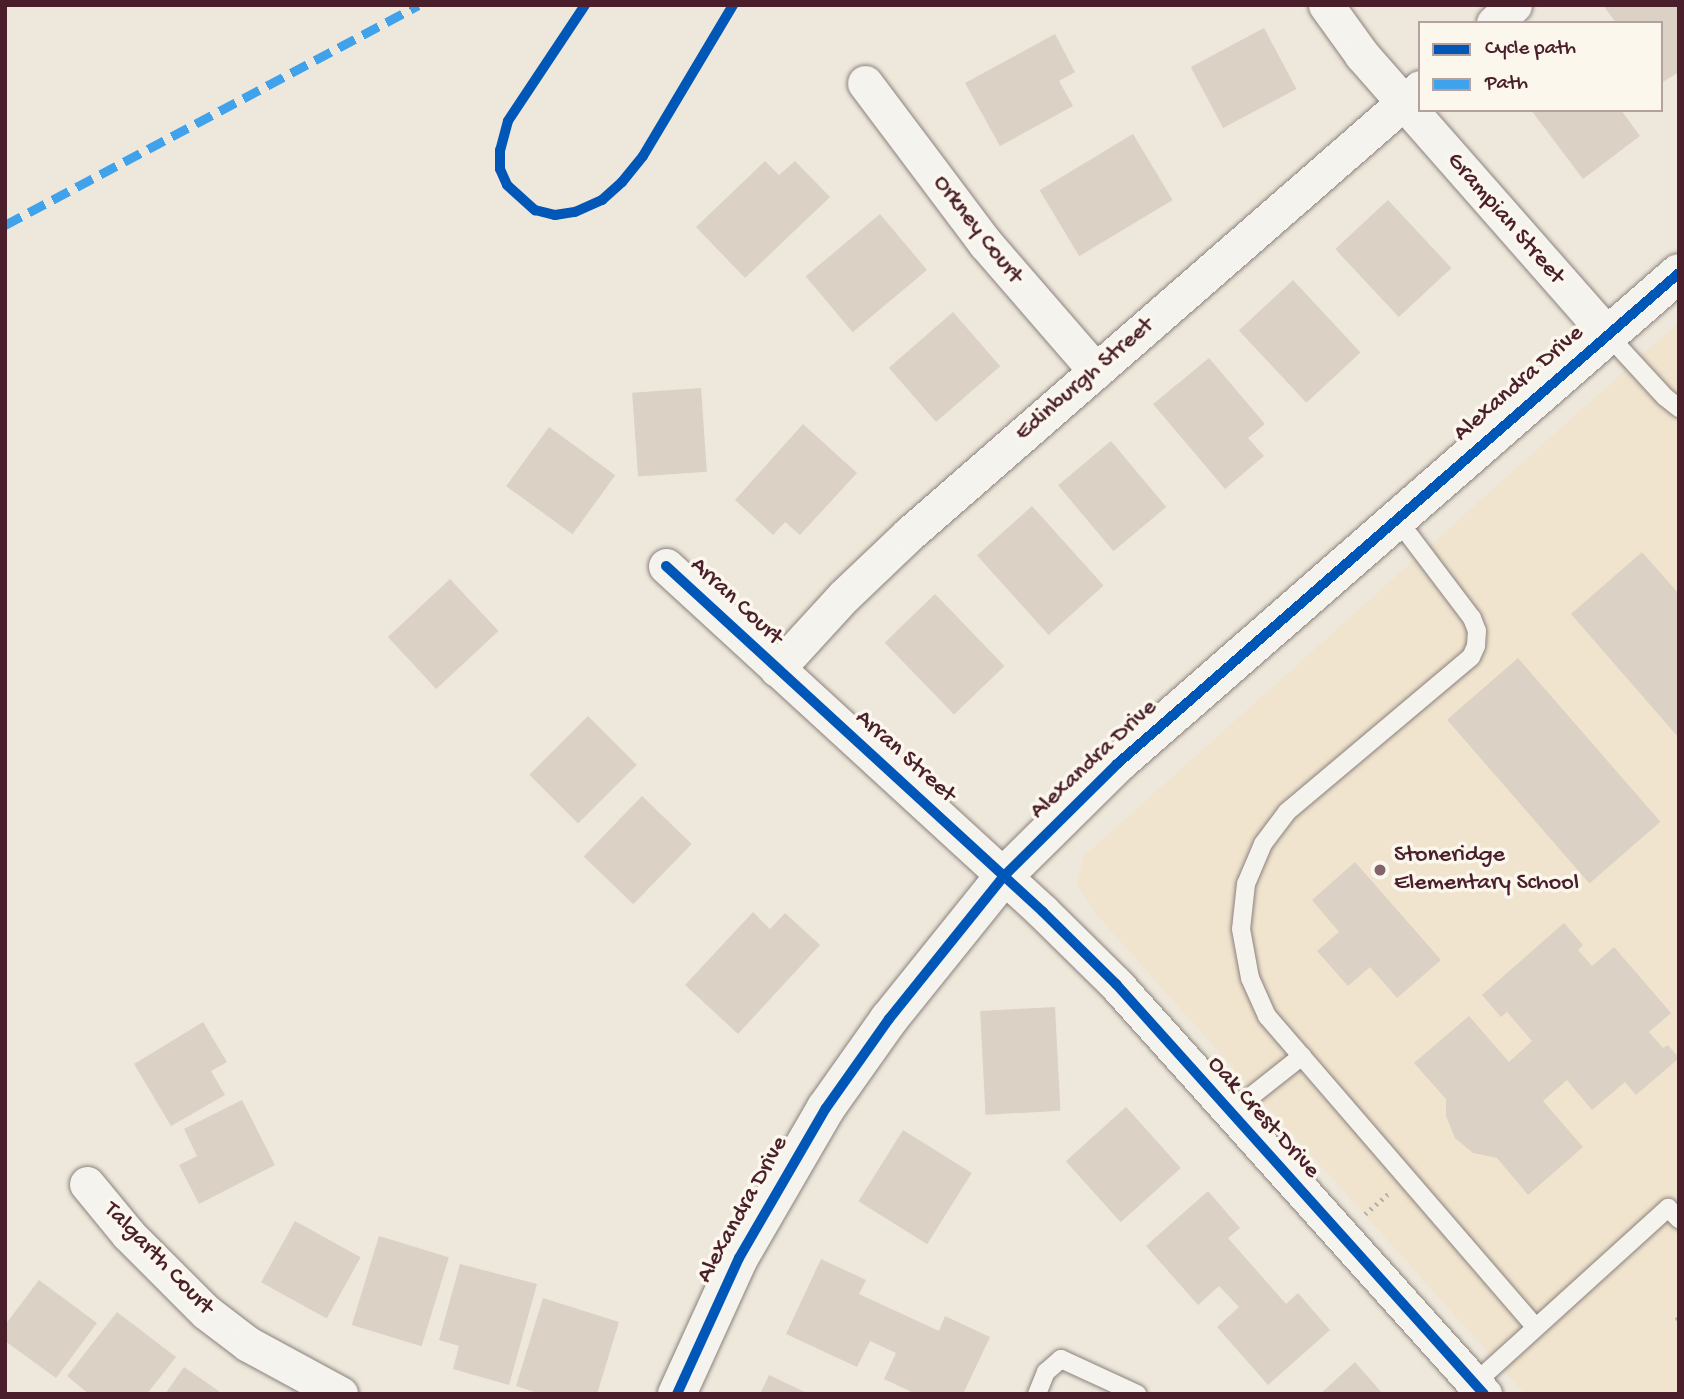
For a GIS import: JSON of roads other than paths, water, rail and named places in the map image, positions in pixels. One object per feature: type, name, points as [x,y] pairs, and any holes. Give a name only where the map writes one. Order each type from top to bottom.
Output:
[{"type":"street","name":"Grampian Street","points":[[1326,5],[1411,95]]},
{"type":"street","points":[[1496,21],[1514,5]]},
{"type":"street","name":"Orkney Court","points":[[864,83],[986,244],[1096,371]]},
{"type":"street","name":"Edinburgh Street","points":[[777,669],[875,565],[1411,95]]},
{"type":"street","name":"Grampian Street","points":[[1425,112],[1608,335]]},
{"type":"street","name":"Alexandra Drive","points":[[677,1394],[739,1258],[825,1108],[889,1019],[1004,876],[1117,764],[1679,273]]},
{"type":"street","name":"Arran Court","points":[[666,566],[777,669]]},
{"type":"street","name":"Arran Street","points":[[777,669],[1004,876]]},
{"type":"street","name":"Oak Crest Drive","points":[[1004,876],[1116,984],[1480,1388]]},
{"type":"street","name":"Talgarth Court","points":[[88,1184],[128,1234],[206,1312],[248,1344],[320,1386],[340,1394]]},
{"type":"lane","points":[[1608,335],[1679,408]]},
{"type":"lane","points":[[1397,519],[1472,618],[1477,631],[1476,646],[1471,657],[1287,812],[1263,844],[1246,884],[1241,929],[1250,978],[1268,1016],[1535,1326]]},
{"type":"lane","points":[[1230,1113],[1302,1056]]},
{"type":"lane","points":[[1480,1388],[1535,1326],[1668,1208],[1679,1219]]},
{"type":"lane","points":[[1037,1394],[1046,1372],[1061,1359],[1137,1394]]},
{"type":"place","name":"Stoneridge Elementary School","points":[[1380,870]]}]
